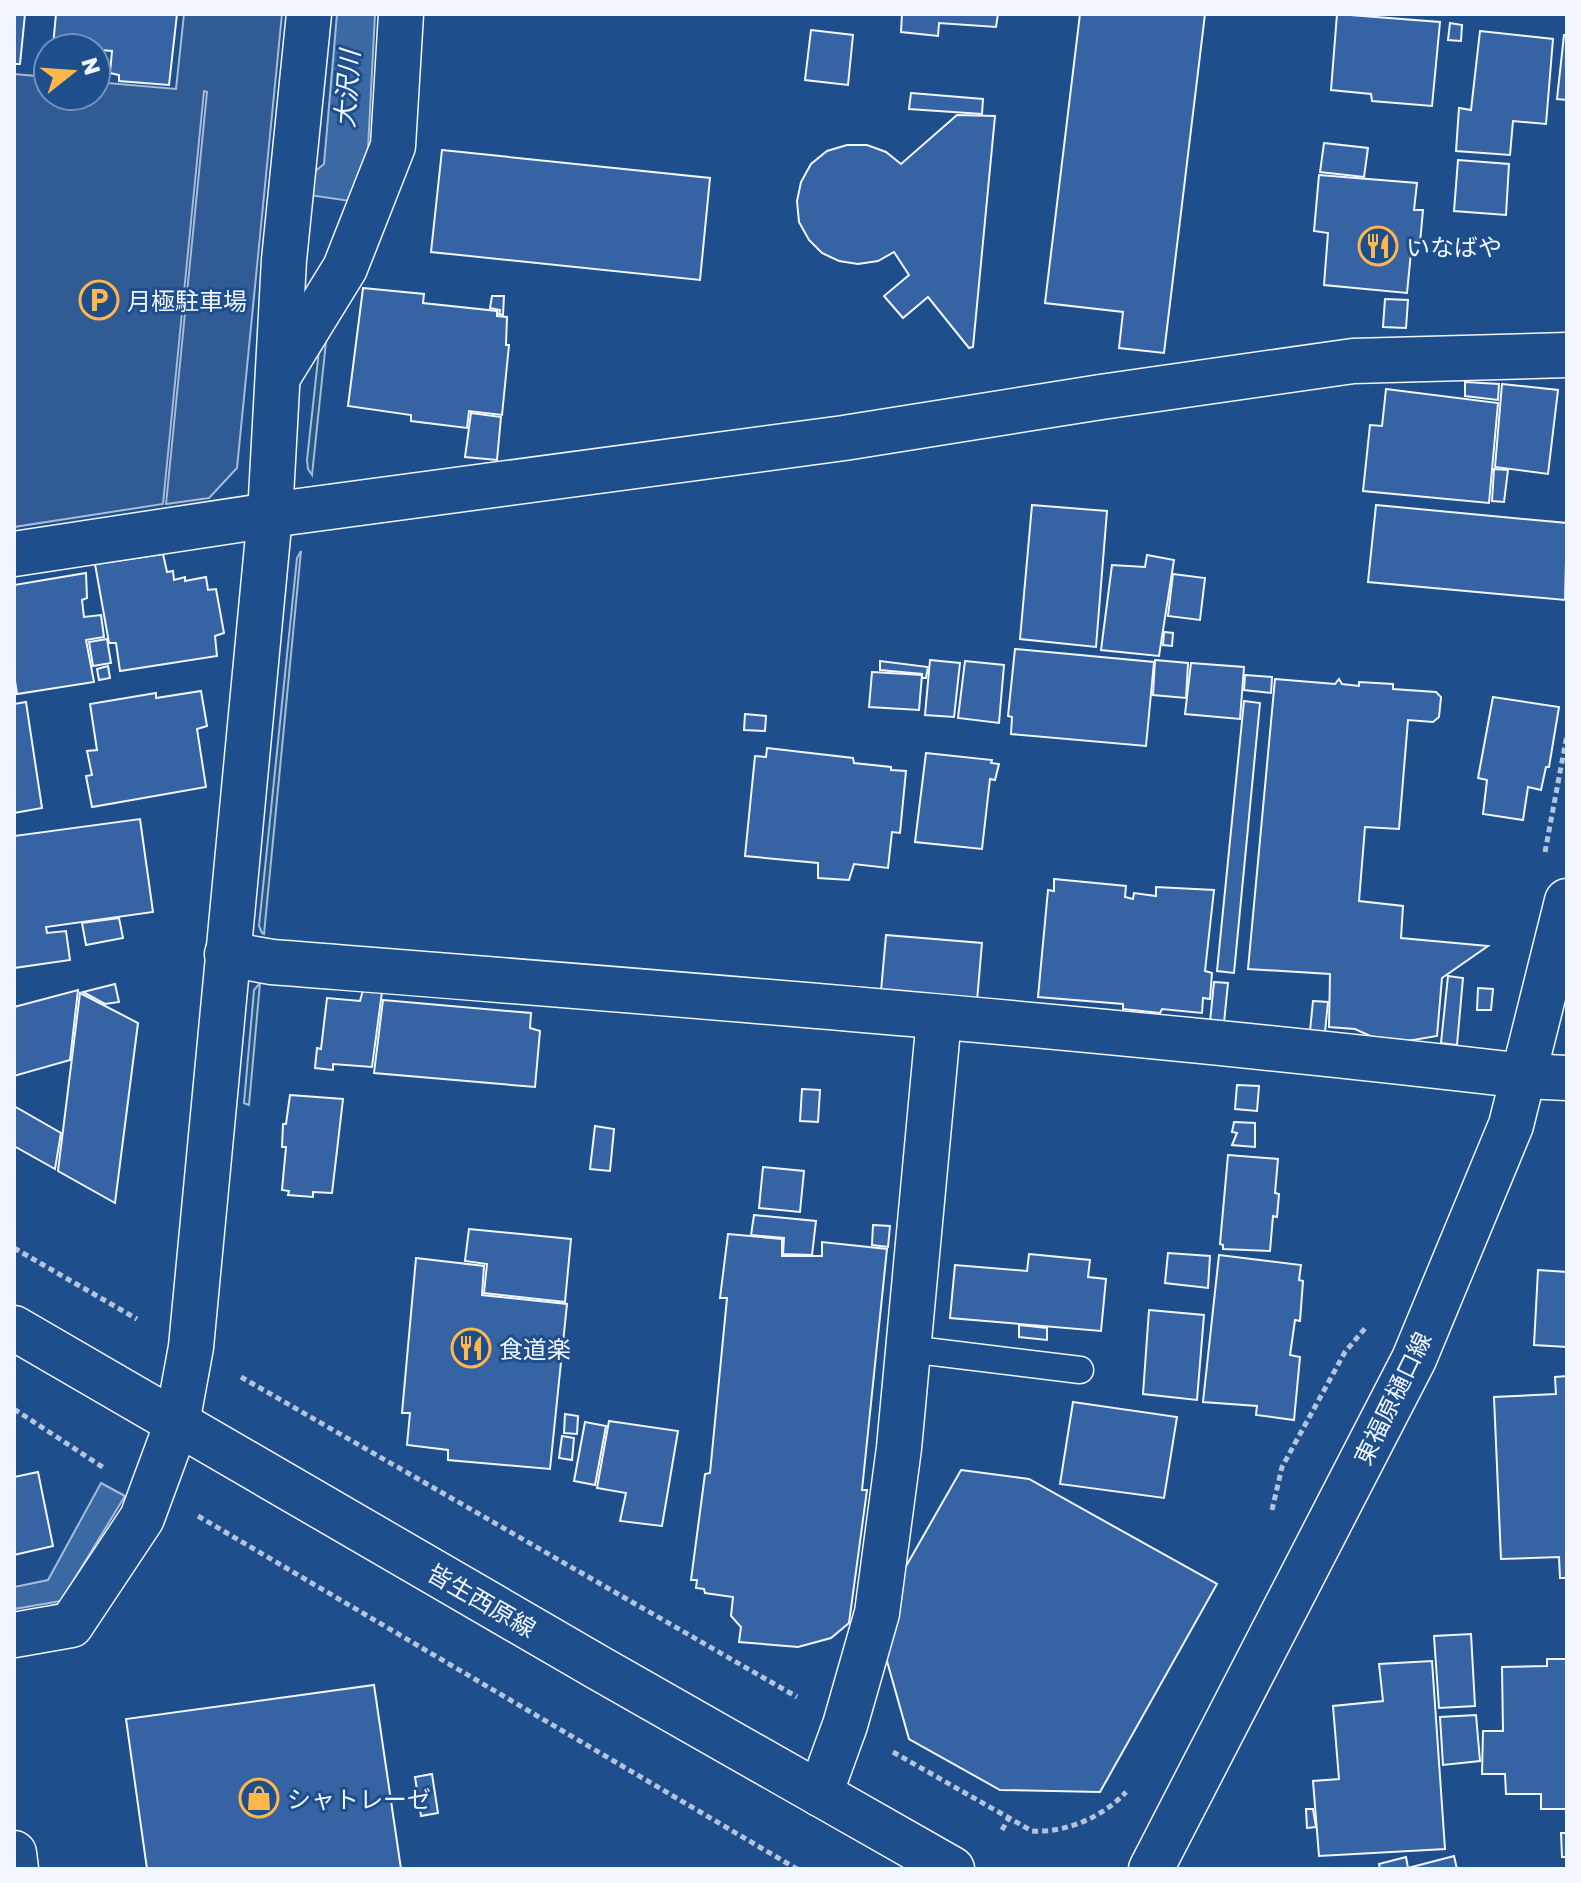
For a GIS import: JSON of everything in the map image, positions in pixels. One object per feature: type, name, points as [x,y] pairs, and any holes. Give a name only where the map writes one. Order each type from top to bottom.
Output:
[{"type":"street","points":[[14,1635],[71,1625],[142,1518],[177,1423],[191,1347],[270,515],[284,260],[309,14]]},
{"type":"street","points":[[279,375],[345,268],[393,146],[401,14]]},
{"type":"street","points":[[14,554],[270,515],[844,438],[1353,361],[1567,355]]},
{"type":"street","name":"東福原樋口線","points":[[1151,1869],[1414,1359],[1511,1125],[1567,901]]},
{"type":"street","points":[[227,954],[272,962],[939,1018],[1567,1078]]},
{"type":"street","points":[[820,1794],[845,1725],[877,1613],[899,1448],[939,1018]]},
{"type":"street","name":"皆生西原線","points":[[14,1328],[952,1869]]},
{"type":"street","points":[[14,1853],[16,1869]]},
{"type":"lane","points":[[909,1349],[1080,1370]]},
{"type":"path","points":[[14,1248],[137,1319]]},
{"type":"path","points":[[103,1311],[108,1302]]},
{"type":"path","points":[[1272,1512],[1282,1467],[1314,1405],[1345,1352],[1376,1315]]},
{"type":"path","points":[[239,1376],[1032,1831],[1048,1832],[1088,1820],[1124,1795],[1131,1786]]},
{"type":"path","points":[[14,1409],[116,1475]]},
{"type":"path","points":[[39,1423],[44,1413]]},
{"type":"path","points":[[185,1508],[797,1869]]},
{"type":"path","points":[[1105,1809],[1114,1816]]},
{"type":"path","points":[[1002,1830],[1009,1818]]},
{"type":"shaded area","name":"月極駐車場","points":[[184,14],[282,14],[237,468],[209,498],[166,504],[207,92],[204,91],[163,504],[14,527],[14,74],[32,76],[32,112],[112,112],[112,83],[176,89]]},
{"type":"shaded area","points":[[327,332],[312,475],[307,460],[320,341]]},
{"type":"shaded area","points":[[301,551],[264,934],[259,926],[297,558]]},
{"type":"shaded area","points":[[260,983],[249,1105],[244,1103],[254,990]]},
{"type":"water","name":"大沢川","points":[[337,14],[375,14],[368,149],[350,201],[309,195],[313,173],[324,164]]},
{"type":"water","points":[[101,1483],[125,1496],[61,1601],[14,1609],[14,1587],[48,1580]]},
{"type":"building","points":[[14,14],[25,14],[20,64],[14,64]]},
{"type":"building","points":[[56,14],[177,14],[169,85],[119,81],[119,75],[112,73],[112,32],[54,32]]},
{"type":"building","points":[[902,14],[998,14],[996,27],[939,23],[938,36],[901,32]]},
{"type":"building","points":[[1080,14],[1205,14],[1164,353],[1119,348],[1123,312],[1045,303]]},
{"type":"building","points":[[1337,14],[1440,22],[1432,106],[1372,101],[1371,94],[1331,90]]},
{"type":"building","points":[[1450,23],[1462,25],[1461,41],[1448,40]]},
{"type":"building","points":[[811,30],[853,35],[848,85],[805,80]]},
{"type":"building","points":[[1480,31],[1553,39],[1546,124],[1513,121],[1510,155],[1456,151],[1459,108],[1471,110]]},
{"type":"building","points":[[1564,35],[1567,35],[1567,100],[1557,99]]},
{"type":"building","points":[[911,93],[983,99],[982,114],[909,109]]},
{"type":"building","points":[[957,115],[995,116],[973,347],[969,348],[928,297],[903,318],[884,296],[909,275],[894,252],[878,261],[858,264],[839,261],[822,253],[809,240],[799,222],[797,201],[801,182],[811,164],[827,151],[847,145],[867,145],[886,152],[901,164]]},
{"type":"building","points":[[1324,143],[1368,148],[1364,177],[1320,172]]},
{"type":"building","points":[[442,150],[710,178],[700,280],[431,252]]},
{"type":"building","points":[[1458,160],[1509,164],[1506,215],[1454,211]]},
{"type":"building","points":[[1319,175],[1417,183],[1414,210],[1423,210],[1420,243],[1412,242],[1407,293],[1324,285],[1328,233],[1314,231]]},
{"type":"building","points":[[363,288],[424,294],[423,303],[497,311],[497,316],[507,317],[506,345],[509,345],[502,415],[469,411],[467,428],[411,421],[411,415],[348,406]]},
{"type":"building","points":[[492,296],[504,296],[503,315],[499,314],[500,310],[490,308]]},
{"type":"building","points":[[1385,299],[1408,300],[1406,328],[1383,327]]},
{"type":"building","points":[[1465,382],[1499,384],[1498,400],[1465,396]]},
{"type":"building","points":[[1502,384],[1558,390],[1548,474],[1495,467]]},
{"type":"building","points":[[1386,389],[1498,403],[1489,503],[1363,491],[1370,425],[1382,426]]},
{"type":"building","points":[[471,413],[501,417],[497,460],[465,457]]},
{"type":"building","points":[[1494,469],[1508,470],[1504,502],[1492,501]]},
{"type":"building","points":[[1032,505],[1107,511],[1096,647],[1020,639]]},
{"type":"building","points":[[1376,505],[1567,523],[1565,600],[1368,582]]},
{"type":"building","points":[[163,554],[167,572],[173,571],[174,580],[206,577],[208,590],[216,589],[224,633],[215,636],[217,656],[120,671],[116,643],[109,643],[95,564]]},
{"type":"building","points":[[1147,555],[1174,560],[1159,656],[1101,650],[1112,565],[1145,567]]},
{"type":"building","points":[[86,573],[87,598],[82,600],[84,617],[101,615],[104,637],[86,640],[94,682],[17,694],[14,674],[14,585]]},
{"type":"building","points":[[1173,574],[1205,578],[1200,620],[1168,616]]},
{"type":"building","points":[[1164,632],[1173,633],[1172,646],[1163,645]]},
{"type":"building","points":[[107,639],[111,663],[93,666],[89,642]]},
{"type":"building","points":[[1015,649],[1154,662],[1146,746],[1011,734],[1012,717],[1008,716]]},
{"type":"building","points":[[930,660],[960,663],[954,717],[925,715]]},
{"type":"building","points":[[1155,660],[1188,663],[1186,698],[1153,695]]},
{"type":"building","points":[[880,661],[928,667],[926,678],[922,678],[922,674],[880,670]]},
{"type":"building","points":[[965,661],[1004,665],[999,723],[958,718]]},
{"type":"building","points":[[1191,663],[1244,667],[1240,719],[1185,714]]},
{"type":"building","points":[[108,666],[110,678],[99,680],[97,669]]},
{"type":"building","points":[[872,672],[922,675],[919,710],[869,707]]},
{"type":"building","points":[[1245,675],[1272,677],[1271,693],[1244,690]]},
{"type":"building","points":[[1275,679],[1335,684],[1339,679],[1342,684],[1359,686],[1359,682],[1393,684],[1393,689],[1436,692],[1441,697],[1439,717],[1433,722],[1408,720],[1399,829],[1365,827],[1359,901],[1403,906],[1401,938],[1488,946],[1442,978],[1437,1036],[1407,1041],[1379,1040],[1355,1029],[1329,1027],[1330,974],[1248,969]]},
{"type":"building","points":[[201,691],[207,726],[197,729],[206,787],[92,807],[86,776],[92,775],[87,751],[97,750],[90,704],[156,693],[156,698]]},
{"type":"building","points":[[1493,697],[1559,707],[1549,767],[1546,767],[1541,790],[1528,787],[1523,820],[1483,814],[1487,780],[1478,778]]},
{"type":"building","points":[[1244,701],[1260,703],[1234,973],[1217,971]]},
{"type":"building","points":[[26,702],[42,808],[14,813],[14,704]]},
{"type":"building","points":[[745,714],[766,716],[765,731],[744,730]]},
{"type":"building","points":[[767,748],[853,758],[854,763],[906,771],[900,833],[892,832],[888,868],[854,864],[849,880],[818,878],[818,863],[745,856],[755,756],[766,757]]},
{"type":"building","points":[[926,753],[992,760],[991,763],[999,764],[995,780],[990,779],[982,849],[915,842]]},
{"type":"building","points":[[140,819],[153,912],[46,927],[47,933],[66,931],[70,960],[14,968],[14,836]]},
{"type":"building","points":[[1054,879],[1126,886],[1125,897],[1133,899],[1134,893],[1156,896],[1156,887],[1214,890],[1205,971],[1212,973],[1210,999],[1203,998],[1202,1013],[1162,1009],[1160,1013],[1123,1009],[1123,1004],[1038,997],[1048,890],[1054,891]]},
{"type":"building","points":[[119,918],[123,938],[86,945],[82,923]]},
{"type":"building","points":[[886,935],[982,943],[977,1001],[881,991]]},
{"type":"building","points":[[1448,976],[1463,978],[1457,1045],[1441,1043]]},
{"type":"building","points":[[1214,982],[1228,983],[1224,1023],[1210,1022]]},
{"type":"building","points":[[115,984],[119,1002],[105,1004],[83,992]]},
{"type":"building","points":[[1478,988],[1493,989],[1491,1010],[1477,1010]]},
{"type":"building","points":[[78,990],[70,1060],[14,1076],[14,1007]]},
{"type":"building","points":[[363,990],[382,992],[372,1067],[333,1064],[333,1070],[315,1068],[317,1048],[321,1049],[327,998],[360,1001]]},
{"type":"building","points":[[80,993],[138,1023],[115,1203],[58,1171]]},
{"type":"building","points":[[383,1000],[531,1013],[530,1028],[540,1031],[535,1087],[374,1073]]},
{"type":"building","points":[[1313,1001],[1328,1002],[1325,1032],[1310,1031]]},
{"type":"building","points":[[1237,1085],[1259,1086],[1257,1111],[1235,1109]]},
{"type":"building","points":[[802,1089],[820,1090],[818,1122],[800,1121]]},
{"type":"building","points":[[290,1095],[343,1099],[332,1193],[313,1192],[313,1197],[288,1195],[289,1191],[282,1190],[286,1147],[282,1147],[283,1124],[286,1124]]},
{"type":"building","points":[[14,1106],[61,1133],[55,1169],[14,1146]]},
{"type":"building","points":[[1234,1122],[1255,1123],[1255,1147],[1232,1145],[1237,1133],[1232,1132]]},
{"type":"building","points":[[595,1126],[614,1129],[610,1171],[590,1169]]},
{"type":"building","points":[[1228,1155],[1278,1159],[1275,1193],[1279,1194],[1277,1217],[1273,1216],[1270,1251],[1223,1249],[1220,1244]]},
{"type":"building","points":[[763,1167],[804,1171],[800,1212],[759,1208]]},
{"type":"building","points":[[754,1215],[816,1221],[812,1255],[783,1254],[784,1238],[751,1235]]},
{"type":"building","points":[[873,1225],[890,1226],[888,1247],[872,1245]]},
{"type":"building","points":[[469,1229],[571,1239],[565,1302],[484,1293],[487,1264],[465,1261]]},
{"type":"building","points":[[728,1234],[782,1239],[782,1256],[822,1256],[822,1242],[887,1249],[862,1490],[867,1490],[849,1623],[831,1638],[798,1647],[739,1642],[741,1627],[731,1616],[733,1597],[705,1593],[704,1589],[696,1588],[697,1580],[691,1580],[705,1474],[710,1473],[727,1298],[720,1298]]},
{"type":"building","points":[[1168,1253],[1210,1256],[1208,1288],[1165,1283]]},
{"type":"building","points":[[1029,1254],[1090,1260],[1088,1277],[1106,1279],[1101,1331],[950,1318],[955,1265],[1027,1271]]},
{"type":"building","points":[[1219,1255],[1301,1265],[1300,1321],[1295,1320],[1290,1355],[1300,1357],[1294,1420],[1256,1415],[1257,1406],[1203,1402]]},
{"type":"building","points":[[416,1258],[484,1266],[482,1295],[567,1304],[550,1469],[448,1460],[448,1450],[407,1445],[410,1413],[402,1413]]},
{"type":"building","points":[[1538,1270],[1567,1272],[1567,1347],[1534,1345]]},
{"type":"building","points":[[1149,1310],[1204,1315],[1197,1400],[1143,1394]]},
{"type":"building","points":[[1019,1325],[1047,1328],[1047,1340],[1019,1337]]},
{"type":"building","points":[[1567,1376],[1567,1578],[1560,1578],[1559,1557],[1501,1559],[1494,1397],[1556,1394],[1555,1377]]},
{"type":"building","points":[[1073,1402],[1177,1417],[1164,1498],[1060,1484]]},
{"type":"building","points":[[565,1414],[578,1416],[577,1434],[564,1433]]},
{"type":"building","points":[[609,1421],[678,1431],[662,1526],[620,1521],[626,1493],[597,1488]]},
{"type":"building","points":[[585,1422],[606,1426],[595,1485],[574,1481]]},
{"type":"building","points":[[562,1436],[574,1438],[572,1460],[559,1458]]},
{"type":"building","points":[[961,1470],[1029,1479],[1217,1584],[1100,1792],[1000,1790],[909,1739],[885,1654],[905,1568]]},
{"type":"building","points":[[38,1472],[53,1546],[14,1555],[14,1477]]},
{"type":"building","points":[[1471,1634],[1475,1706],[1439,1708],[1434,1636]]},
{"type":"building","points":[[1547,1659],[1567,1659],[1567,1809],[1541,1809],[1541,1794],[1506,1794],[1505,1774],[1482,1774],[1483,1731],[1503,1731],[1502,1667],[1547,1666]]},
{"type":"building","points":[[1432,1661],[1445,1849],[1319,1856],[1313,1781],[1339,1779],[1333,1706],[1383,1701],[1379,1664]]},
{"type":"building","points":[[374,1685],[401,1869],[147,1869],[126,1719]]},
{"type":"building","points":[[1476,1715],[1480,1761],[1443,1765],[1440,1717]]},
{"type":"building","points":[[432,1774],[438,1813],[421,1816],[415,1777]]},
{"type":"building","points":[[1306,1809],[1313,1809],[1316,1827],[1307,1828]]},
{"type":"building","points":[[1561,1833],[1567,1833],[1567,1857],[1562,1857]]},
{"type":"building","points":[[1454,1856],[1457,1869],[1380,1869],[1379,1864],[1406,1857],[1408,1868]]},
{"type":"place","name":"いなばや","points":[[1378,246]]},
{"type":"place","name":"月極駐車場","points":[[99,300]]},
{"type":"place","name":"食道楽","points":[[471,1348]]},
{"type":"place","name":"シャトレーゼ","points":[[259,1798]]}]
